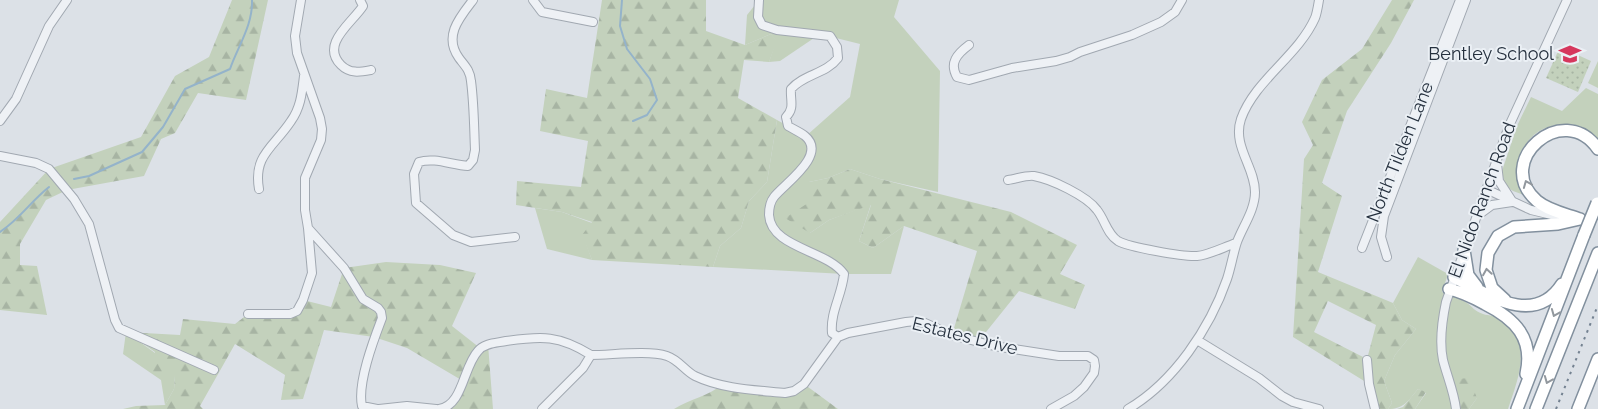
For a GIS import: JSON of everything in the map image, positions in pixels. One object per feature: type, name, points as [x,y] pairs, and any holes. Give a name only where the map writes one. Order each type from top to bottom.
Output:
[{"type":"highway","points":[[1580,219],[1550,209],[1537,201],[1527,188],[1523,167],[1531,147],[1545,135],[1553,132],[1562,131],[1580,134],[1598,149]]},
{"type":"highway","points":[[1454,277],[1501,301],[1528,306],[1541,303],[1556,293],[1564,282],[1598,201]]},
{"type":"highway","points":[[1518,305],[1498,295],[1488,279],[1486,260],[1494,242],[1503,232],[1514,227],[1558,224],[1580,219]]},
{"type":"highway","points":[[1517,409],[1584,235]]},
{"type":"highway","points":[[1464,250],[1468,276],[1484,293]]},
{"type":"highway","points":[[1536,409],[1598,253]]},
{"type":"highway","points":[[1450,289],[1459,291],[1499,311],[1519,328],[1525,340],[1528,356],[1522,396]]},
{"type":"highway","points":[[1578,409],[1598,360]]},
{"type":"street","points":[[0,121],[16,99],[49,26],[66,0]]},
{"type":"street","points":[[248,314],[290,314],[297,311],[312,274],[305,210],[305,178],[321,140],[322,129],[320,118],[297,53],[295,36],[301,0]]},
{"type":"street","points":[[360,0],[363,6],[334,42],[336,60],[346,70],[359,72],[371,70]]},
{"type":"street","points":[[473,0],[456,22],[453,31],[454,45],[458,57],[468,68],[471,80],[474,160],[468,166],[428,159],[419,162],[414,174],[416,203],[453,235],[471,242],[515,237]]},
{"type":"street","points":[[533,0],[542,12],[593,22]]},
{"type":"street","points":[[308,228],[344,268],[363,299],[381,312],[382,318],[367,360],[360,399],[362,406],[378,409],[408,406],[445,408],[454,402],[477,351],[488,344],[542,337],[565,341],[591,355],[654,354],[668,356],[678,362],[692,375],[713,384],[785,393],[794,390],[804,384],[838,337],[832,333],[831,321],[843,285],[844,274],[840,268],[779,236],[771,226],[770,204],[774,196],[798,174],[809,158],[811,146],[806,136],[788,126],[786,117],[791,112],[791,89],[796,83],[833,65],[838,58],[837,47],[830,36],[777,30],[762,25],[758,17],[760,0]]},
{"type":"street","points":[[969,45],[958,55],[954,62],[953,70],[957,77],[969,80],[1012,68],[1063,59],[1132,35],[1161,22],[1175,12],[1182,0]]},
{"type":"street","points":[[1128,409],[1140,402],[1162,383],[1197,340],[1227,281],[1236,243],[1251,212],[1255,197],[1252,177],[1240,140],[1241,120],[1262,85],[1306,34],[1315,17],[1319,0]]},
{"type":"street","name":"North Tilden Lane","points":[[1362,248],[1460,0]]},
{"type":"street","points":[[1387,257],[1381,237],[1384,216],[1466,0]]},
{"type":"street","name":"El Nido Ranch Road","points":[[1456,409],[1441,345],[1444,314],[1450,289],[1519,103],[1567,0]]},
{"type":"street","points":[[259,189],[257,177],[260,160],[296,113],[302,96],[304,74]]},
{"type":"street","points":[[0,156],[36,163],[49,169],[74,199],[89,224],[115,320],[119,328],[214,370]]},
{"type":"street","points":[[1497,160],[1499,181],[1514,202]]},
{"type":"street","points":[[1008,180],[1034,176],[1055,183],[1084,198],[1097,209],[1107,229],[1118,241],[1134,246],[1186,256],[1198,256],[1236,243]]},
{"type":"street","points":[[1486,190],[1549,215],[1580,219]]},
{"type":"street","points":[[1476,218],[1489,206],[1514,202]]},
{"type":"street","name":"Estates Drive","points":[[838,337],[916,321],[952,335],[994,346],[1059,356],[1088,356],[1094,360],[1094,373],[1084,387],[1074,396],[1051,409]]},
{"type":"street","points":[[1197,340],[1260,378],[1282,396],[1293,402],[1319,409]]},
{"type":"street","points":[[542,409],[583,368],[591,355]]},
{"type":"street","points":[[1367,360],[1369,384],[1375,409]]},
{"type":"green space","points":[[232,0],[268,0],[246,100],[198,93],[175,133],[161,139],[144,176],[67,190],[46,200],[20,244],[20,265],[37,266],[47,315],[0,310],[0,222],[49,169],[141,137],[175,76],[209,57]]},
{"type":"green space","points":[[602,0],[706,0],[706,31],[745,45],[771,34],[777,41],[769,62],[744,60],[738,98],[777,120],[767,182],[749,201],[741,228],[720,246],[713,267],[592,260],[582,235],[592,222],[562,212],[516,205],[517,181],[581,187],[588,141],[540,131],[546,89],[587,98]]},
{"type":"green space","points":[[759,0],[899,0],[894,17],[940,71],[938,192],[880,179],[850,169],[828,178],[809,182],[810,233],[829,220],[871,204],[859,241],[873,248],[904,226],[891,274],[844,274],[713,267],[720,246],[741,228],[749,201],[767,182],[777,120],[806,136],[850,97],[860,44],[820,34],[780,61],[769,62],[776,41],[771,34],[745,45],[747,15]]},
{"type":"green space","points":[[1392,0],[1414,0],[1391,43],[1347,111],[1322,183],[1342,196],[1318,272],[1393,303],[1402,320],[1416,329],[1395,355],[1384,381],[1392,403],[1388,409],[1375,409],[1369,384],[1293,337],[1304,159],[1313,145],[1302,122],[1322,80],[1362,49]],"holes":[[[1328,301],[1376,325],[1367,359],[1314,332]]]},
{"type":"green space","points":[[1560,47],[1591,61],[1578,92],[1546,78]]},
{"type":"green space","points":[[1598,61],[1598,88],[1588,83]]},
{"type":"green space","points":[[1586,88],[1598,94],[1598,139],[1590,132],[1570,125],[1551,126],[1541,130],[1526,144],[1519,160],[1518,170],[1527,196],[1507,187],[1502,171],[1517,126],[1531,97],[1562,111]]},
{"type":"green space","points":[[850,169],[880,179],[1011,212],[1077,245],[1060,274],[1085,285],[1075,309],[1019,291],[978,342],[952,335],[977,251],[904,226],[873,248],[859,241],[871,205],[829,220],[810,233],[785,218],[808,203],[809,182],[828,178]]},
{"type":"green space","points":[[535,208],[562,212],[592,223],[583,235],[592,260],[547,249]]},
{"type":"green space","points":[[1418,257],[1448,274],[1442,292],[1464,301],[1480,313],[1499,318],[1511,329],[1517,339],[1521,362],[1508,409],[1469,409],[1477,398],[1456,409],[1415,409],[1426,393],[1418,389],[1402,406],[1388,409],[1392,403],[1384,381],[1395,355],[1416,329],[1402,320],[1393,303]]},
{"type":"green space","points":[[386,262],[440,265],[476,273],[452,326],[480,348],[488,344],[493,409],[445,409],[463,381],[407,348],[374,337],[324,330],[303,399],[281,400],[285,375],[235,344],[200,406],[203,409],[123,409],[136,406],[165,405],[174,389],[175,376],[152,373],[155,352],[126,332],[180,335],[183,319],[235,324],[248,314],[290,314],[303,300],[331,307],[344,268]]},
{"type":"green space","points":[[126,332],[155,353],[175,376],[174,389],[165,405],[161,380],[123,354]]},
{"type":"green space","points":[[1469,378],[1477,398],[1469,409],[1456,409],[1452,389],[1457,379]]},
{"type":"green space","points":[[723,384],[785,393],[804,384],[838,409],[674,409],[712,392]]},
{"type":"green space","points":[[1418,389],[1426,392],[1415,409],[1397,409],[1403,407]]},
{"type":"waterway","points":[[74,179],[89,176],[142,152],[163,127],[185,89],[230,69],[248,27],[252,0]]},
{"type":"waterway","points":[[622,0],[620,26],[627,49],[650,79],[657,100],[647,115],[633,121]]},
{"type":"waterway","points":[[0,232],[49,187]]},
{"type":"railway","points":[[1556,409],[1598,305]]},
{"type":"place","name":"Bentley School","points":[[1570,54]]}]
